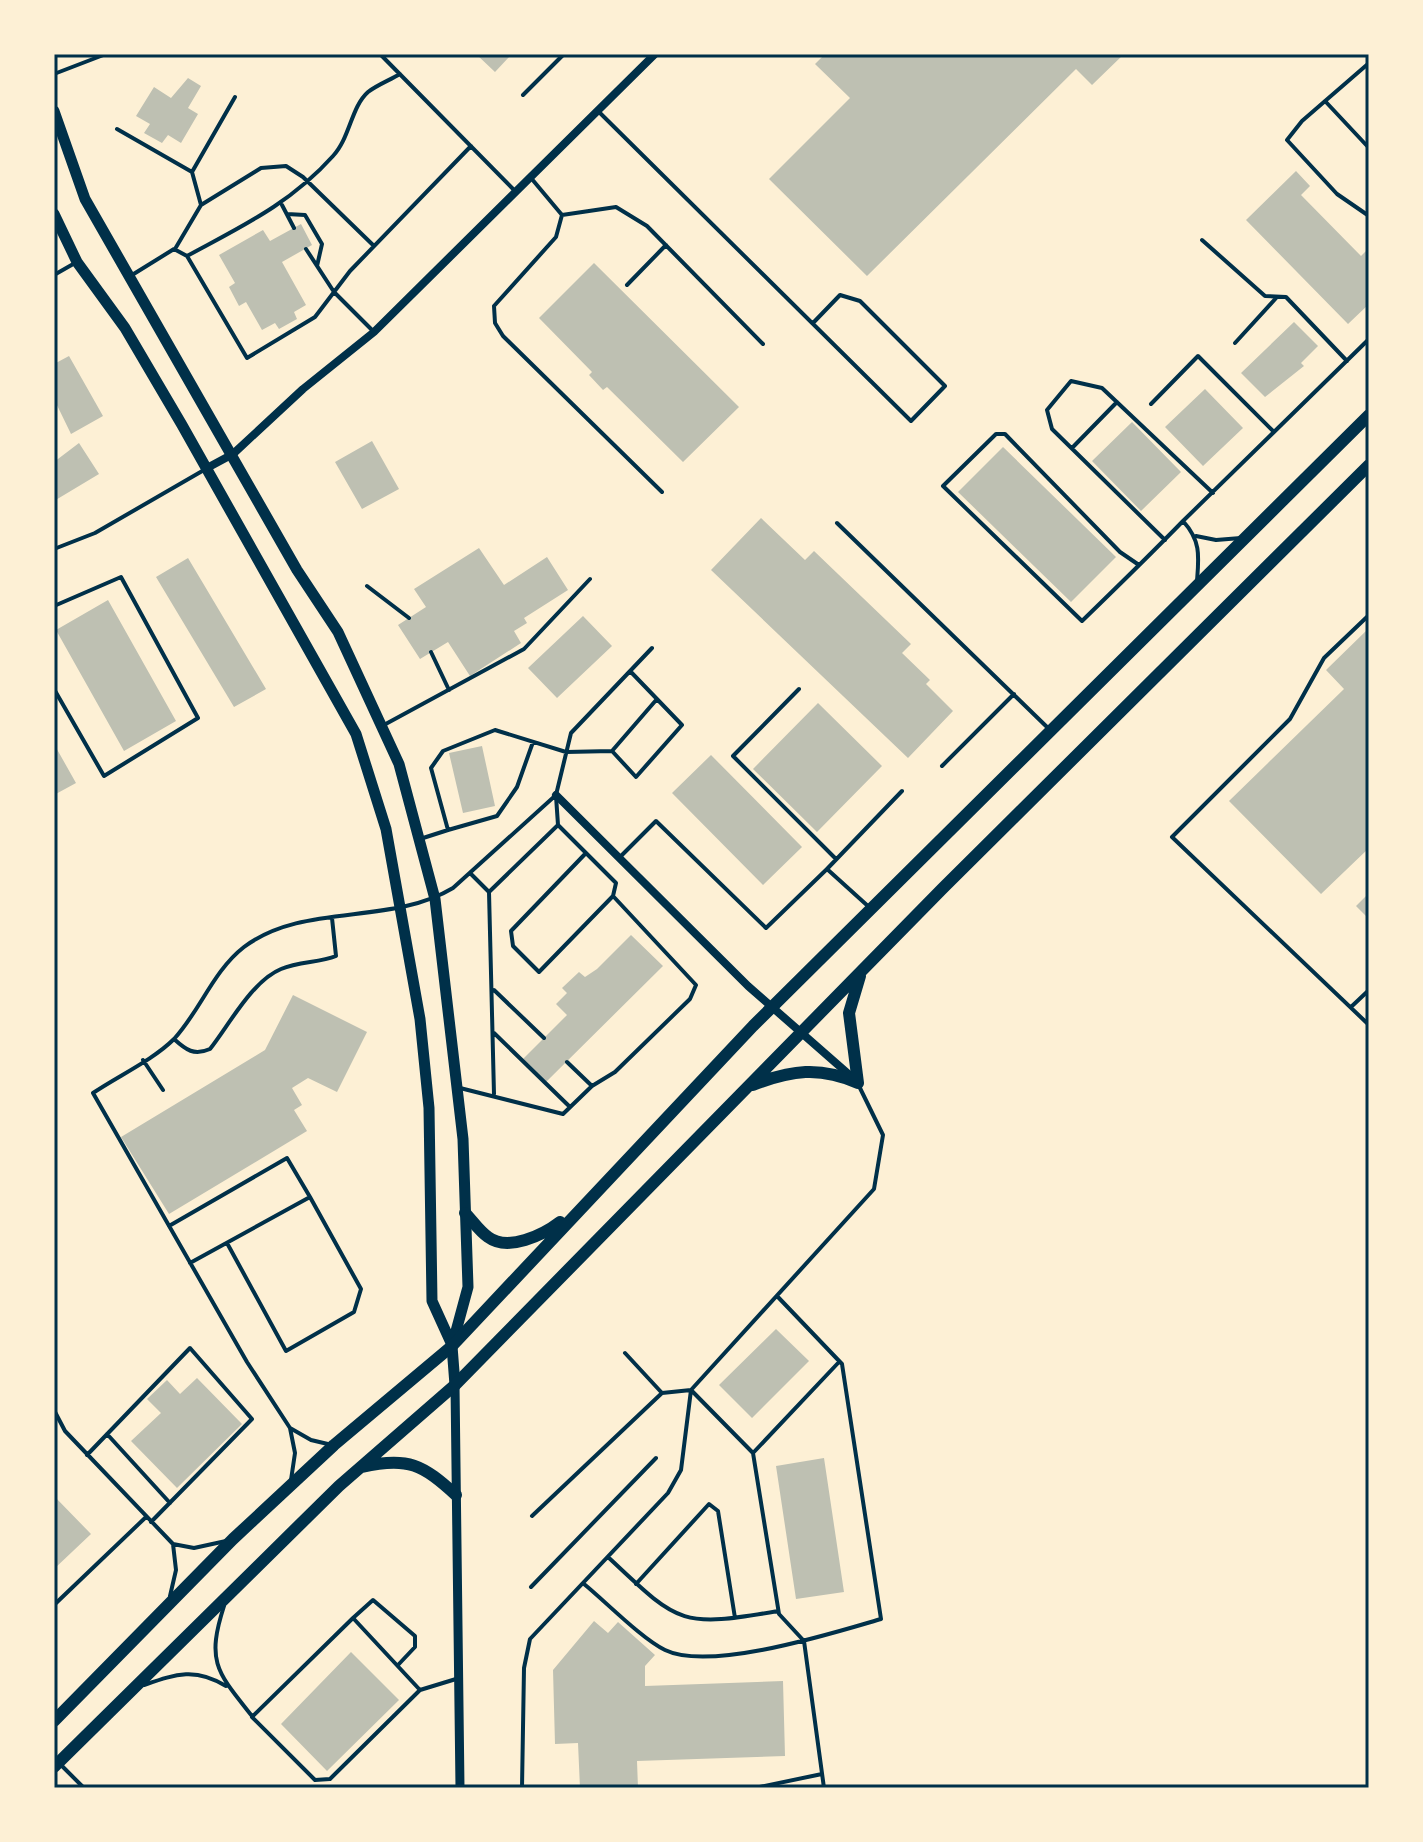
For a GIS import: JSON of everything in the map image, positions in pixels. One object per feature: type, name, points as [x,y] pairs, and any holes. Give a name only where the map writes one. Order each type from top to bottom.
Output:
[{"type":"main road","points":[[54,111],[85,199],[297,570],[338,632],[399,764],[435,899],[458,1087],[468,1287],[452,1346]]},
{"type":"main road","points":[[54,214],[77,262],[125,328],[207,468],[356,734],[386,829],[420,1019],[429,1108],[432,1301],[452,1346],[455,1385]]},
{"type":"main road","points":[[54,1721],[233,1539],[334,1445],[452,1346],[772,1007],[1369,415]]},
{"type":"main road","points":[[56,1765],[339,1486],[455,1385],[861,971],[1369,465]]},
{"type":"main road","points":[[858,1083],[849,1013],[861,971]]},
{"type":"main road","points":[[746,1088],[781,1074],[815,1070],[832,1072],[858,1083]]},
{"type":"main road","points":[[465,1213],[489,1239],[510,1242],[544,1234],[585,1203]]},
{"type":"main road","points":[[359,1468],[408,1462],[427,1469],[456,1495]]},
{"type":"street","points":[[207,468],[233,454],[303,389],[374,332],[655,54]]},
{"type":"street","points":[[556,795],[772,1007],[858,1083]]},
{"type":"street","points":[[455,1385],[460,1788]]},
{"type":"lane","points":[[54,74],[106,54]]},
{"type":"lane","points":[[380,54],[516,192]]},
{"type":"lane","points":[[523,95],[564,54]]},
{"type":"lane","points":[[1369,63],[1325,101],[1287,140],[1337,194],[1369,216]]},
{"type":"lane","points":[[187,256],[282,205],[333,157],[349,136],[355,113],[367,93],[400,74]]},
{"type":"lane","points":[[192,172],[235,97]]},
{"type":"lane","points":[[1325,101],[1369,148]]},
{"type":"lane","points":[[598,111],[911,421],[945,386],[860,301],[840,295],[813,323]]},
{"type":"lane","points":[[117,129],[192,172],[201,205]]},
{"type":"lane","points":[[174,249],[187,256],[247,358],[315,317],[374,246],[471,146]]},
{"type":"lane","points":[[129,277],[174,249],[201,205],[261,168],[286,166],[374,246]]},
{"type":"lane","points":[[531,178],[562,215]]},
{"type":"lane","points":[[282,205],[294,228]]},
{"type":"lane","points":[[562,215],[616,207],[647,226],[763,344]]},
{"type":"lane","points":[[287,214],[305,215],[322,244],[316,268]]},
{"type":"lane","points":[[562,215],[556,237],[494,306],[495,323],[503,336],[662,492]]},
{"type":"lane","points":[[1202,240],[1265,296],[1286,297],[1347,361]]},
{"type":"lane","points":[[627,285],[666,245]]},
{"type":"lane","points":[[306,249],[334,292],[374,332]]},
{"type":"lane","points":[[54,275],[77,262]]},
{"type":"lane","points":[[1235,343],[1277,297]]},
{"type":"lane","points":[[1139,565],[1120,552],[1005,434],[996,434],[943,486],[1082,621],[1165,540],[1183,521],[1369,339]]},
{"type":"lane","points":[[1151,404],[1198,356],[1274,432]]},
{"type":"lane","points":[[1165,540],[1052,429],[1047,410],[1071,381],[1102,388],[1213,493]]},
{"type":"lane","points":[[1072,448],[1117,402]]},
{"type":"lane","points":[[54,549],[95,533],[207,468]]},
{"type":"lane","points":[[1183,521],[1196,536],[1199,555],[1196,584]]},
{"type":"lane","points":[[837,523],[1050,729]]},
{"type":"lane","points":[[1196,536],[1216,540],[1243,538]]},
{"type":"lane","points":[[54,606],[121,577],[198,718],[104,776],[54,689]]},
{"type":"lane","points":[[382,726],[524,649],[590,579]]},
{"type":"lane","points":[[367,586],[409,618]]},
{"type":"lane","points":[[1369,615],[1324,658],[1290,719],[1172,837],[1369,1025]]},
{"type":"lane","points":[[586,853],[511,931],[513,946],[539,972],[613,896],[616,883],[586,853],[558,825],[556,795],[571,733],[652,648]]},
{"type":"lane","points":[[431,652],[450,690]]},
{"type":"lane","points":[[612,751],[636,777],[682,725],[630,671]]},
{"type":"lane","points":[[799,689],[733,756],[836,859]]},
{"type":"lane","points":[[942,766],[1014,694]]},
{"type":"lane","points":[[448,830],[431,768],[443,751],[495,730],[566,752],[612,751],[657,699]]},
{"type":"lane","points":[[419,839],[497,816],[517,787],[533,742]]},
{"type":"lane","points":[[618,859],[656,821],[766,928],[902,791]]},
{"type":"lane","points":[[290,1486],[295,1453],[290,1428],[190,1263],[93,1093],[174,1039],[211,985],[244,947],[288,925],[400,908],[435,899],[470,873],[556,795]]},
{"type":"lane","points":[[489,892],[558,825]]},
{"type":"lane","points":[[827,869],[871,908]]},
{"type":"lane","points":[[470,873],[489,892],[494,990],[494,1094]]},
{"type":"lane","points":[[458,1087],[563,1114],[592,1086],[615,1072],[690,999],[696,985],[613,896]]},
{"type":"lane","points":[[174,1039],[187,1051],[200,1053],[210,1049],[255,991],[277,970],[306,960],[336,956],[332,918]]},
{"type":"lane","points":[[494,990],[544,1038]]},
{"type":"lane","points":[[1351,1007],[1369,990]]},
{"type":"lane","points":[[494,1033],[570,1107]]},
{"type":"lane","points":[[143,1060],[163,1090]]},
{"type":"lane","points":[[567,1062],[592,1086]]},
{"type":"lane","points":[[522,1788],[524,1668],[530,1639],[668,1493],[681,1470],[691,1390],[874,1189],[883,1135],[858,1083]]},
{"type":"lane","points":[[169,1226],[287,1158],[361,1289],[354,1312],[286,1351],[227,1243]]},
{"type":"lane","points":[[190,1263],[310,1197]]},
{"type":"lane","points":[[583,1583],[665,1650],[700,1656],[804,1641],[881,1619],[840,1361],[777,1296]]},
{"type":"lane","points":[[87,1455],[190,1348],[252,1419],[151,1522]]},
{"type":"lane","points":[[625,1353],[662,1393]]},
{"type":"lane","points":[[753,1453],[840,1361]]},
{"type":"lane","points":[[532,1516],[662,1393],[691,1390]]},
{"type":"lane","points":[[691,1390],[753,1453],[779,1611],[804,1641],[824,1788]]},
{"type":"lane","points":[[54,1410],[65,1431],[173,1544],[194,1548],[233,1539]]},
{"type":"lane","points":[[290,1428],[311,1440],[334,1445]]},
{"type":"lane","points":[[107,1434],[170,1503]]},
{"type":"lane","points":[[531,1587],[656,1458]]},
{"type":"lane","points":[[636,1584],[709,1504],[718,1511],[735,1618]]},
{"type":"lane","points":[[54,1605],[146,1517]]},
{"type":"lane","points":[[168,1607],[176,1570],[173,1544]]},
{"type":"lane","points":[[608,1557],[659,1605],[692,1621],[779,1611]]},
{"type":"lane","points":[[227,1596],[214,1638],[214,1653],[229,1688],[252,1717],[315,1780],[330,1779],[420,1690],[459,1678]]},
{"type":"lane","points":[[252,1717],[373,1600],[415,1636],[415,1647],[398,1666]]},
{"type":"lane","points":[[353,1618],[420,1690]]},
{"type":"lane","points":[[134,1688],[182,1672],[215,1679],[229,1688]]},
{"type":"lane","points":[[56,1765],[84,1788]]},
{"type":"lane","points":[[755,1788],[822,1774]]},
{"type":"building","points":[[476,54],[512,54],[495,72]]},
{"type":"building","points":[[825,54],[1124,54],[1092,85],[1076,69],[867,276],[769,179],[850,98],[815,64]]},
{"type":"building","points":[[188,78],[201,86],[188,108],[198,114],[181,143],[168,135],[162,143],[144,133],[150,124],[136,116],[154,87],[171,98]]},
{"type":"building","points":[[1296,171],[1310,186],[1301,195],[1361,256],[1369,248],[1369,304],[1348,324],[1246,220]]},
{"type":"building","points":[[301,224],[312,245],[282,262],[306,305],[294,312],[297,319],[279,329],[275,323],[262,330],[246,302],[239,306],[229,287],[235,283],[219,255],[263,230],[270,241]]},
{"type":"building","points":[[594,263],[739,407],[683,462],[607,387],[603,390],[589,375],[592,372],[539,318]]},
{"type":"building","points":[[1294,322],[1318,346],[1301,363],[1304,366],[1265,397],[1241,373]]},
{"type":"building","points":[[69,356],[103,416],[71,434],[54,399],[54,364]]},
{"type":"building","points":[[1205,389],[1243,428],[1203,466],[1165,427]]},
{"type":"building","points":[[1132,422],[1181,472],[1141,511],[1092,461]]},
{"type":"building","points":[[372,441],[399,489],[362,509],[335,462]]},
{"type":"building","points":[[79,443],[99,474],[54,501],[54,462]]},
{"type":"building","points":[[1003,447],[1116,557],[1071,602],[958,492]]},
{"type":"building","points":[[761,518],[805,560],[814,551],[911,644],[902,653],[930,680],[926,684],[953,711],[908,758],[711,570]]},
{"type":"building","points":[[479,548],[504,585],[547,557],[568,590],[524,618],[527,623],[514,631],[521,643],[470,676],[448,642],[420,659],[398,625],[426,607],[414,589]]},
{"type":"building","points":[[188,558],[266,689],[234,707],[156,577]]},
{"type":"building","points":[[108,600],[176,721],[124,751],[56,630]]},
{"type":"building","points":[[583,616],[612,646],[557,698],[528,668]]},
{"type":"building","points":[[1369,628],[1369,848],[1321,894],[1229,801],[1344,689],[1326,670]]},
{"type":"building","points":[[818,703],[882,766],[817,832],[753,769]]},
{"type":"building","points":[[54,744],[76,783],[54,795]]},
{"type":"building","points":[[482,746],[495,806],[463,813],[449,753]]},
{"type":"building","points":[[711,755],[802,847],[763,885],[672,793]]},
{"type":"building","points":[[1369,893],[1369,919],[1356,906]]},
{"type":"building","points":[[631,935],[663,966],[546,1082],[523,1059],[567,1015],[556,1004],[567,993],[562,988],[579,972],[585,977],[597,969]]},
{"type":"building","points":[[293,995],[367,1032],[337,1092],[308,1078],[292,1088],[302,1105],[294,1110],[307,1131],[169,1214],[121,1137],[265,1050]]},
{"type":"building","points":[[776,1329],[809,1361],[752,1418],[719,1385]]},
{"type":"building","points":[[197,1378],[242,1424],[177,1488],[131,1441],[161,1413],[147,1399],[167,1380],[180,1394]]},
{"type":"building","points":[[824,1458],[844,1592],[796,1599],[776,1466]]},
{"type":"building","points":[[54,1496],[91,1534],[54,1569]]},
{"type":"building","points":[[594,1621],[608,1633],[618,1622],[655,1655],[645,1666],[645,1686],[783,1681],[785,1756],[637,1761],[638,1788],[580,1788],[578,1743],[555,1744],[553,1670]]},
{"type":"building","points":[[351,1652],[399,1700],[327,1771],[281,1724]]}]
